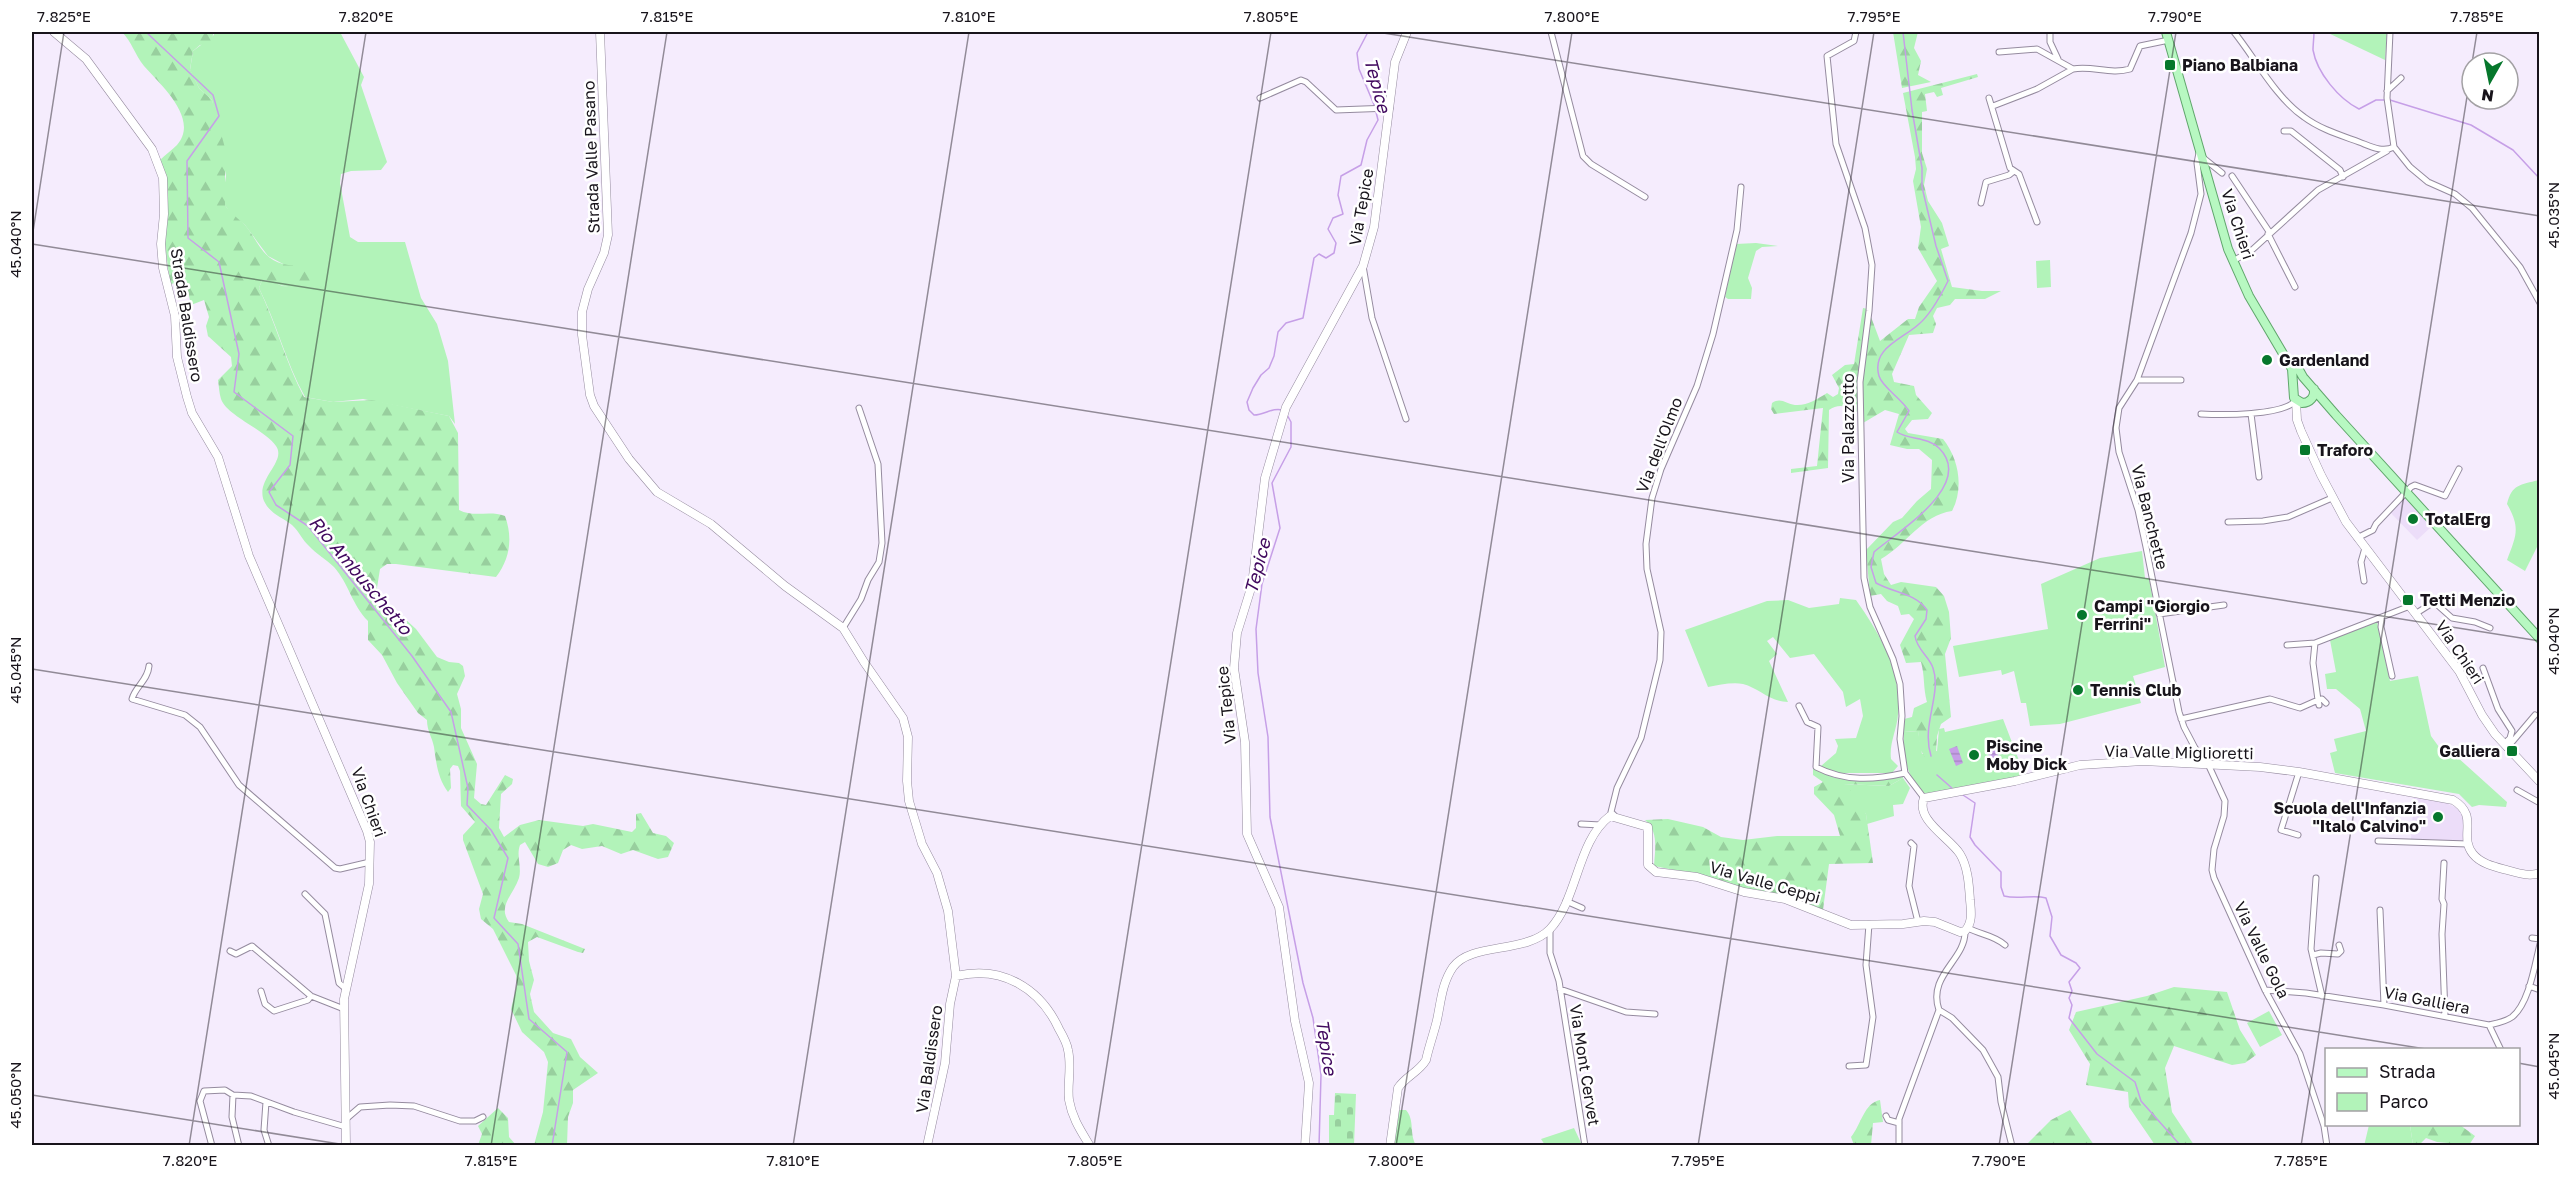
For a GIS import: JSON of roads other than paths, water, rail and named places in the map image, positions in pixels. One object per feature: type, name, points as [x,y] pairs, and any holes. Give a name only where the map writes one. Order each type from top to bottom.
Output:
[{"type":"main road","name":"Via Chieri","points":[[2168,36],[2200,154],[2233,261],[2249,296],[2292,369],[2295,385]]},
{"type":"main road","name":"Via Chieri","points":[[2269,330],[2284,347],[2307,382]]},
{"type":"main road","points":[[2336,415],[2321,405],[2294,398],[2295,385],[2301,381],[2307,382],[2314,389],[2404,492],[2540,639]]},
{"type":"main road","points":[[2308,402],[2314,395],[2314,389]]},
{"type":"street","name":"Strada Baldissero","points":[[54,32],[86,59],[152,150],[164,178],[161,244],[163,268],[175,316],[177,357],[192,413],[218,457],[249,556]]},
{"type":"street","name":"Strada Valle Pasano","points":[[600,32],[608,235],[604,253],[588,289],[582,312],[582,335],[591,400],[629,459],[657,492],[711,524],[785,586],[843,628]]},
{"type":"street","name":"Via Tepice","points":[[1305,1146],[1310,1092],[1295,1021],[1279,907],[1247,834],[1245,742],[1234,668],[1237,633],[1251,585],[1264,478],[1286,407],[1363,266],[1374,227],[1395,62],[1407,32]]},
{"type":"street","points":[[1551,32],[1583,156],[1591,164],[1645,197]]},
{"type":"street","name":"Via Palazzotto","points":[[1856,32],[1854,41],[1827,56],[1827,73],[1836,144],[1865,228],[1872,265],[1860,382],[1864,578],[1870,607],[1893,659],[1900,684],[1902,716],[1900,739],[1905,773],[1924,798]]},
{"type":"street","points":[[2050,32],[2050,42],[2058,61]]},
{"type":"street","points":[[2234,32],[2288,102],[2303,117],[2338,135],[2376,148],[2391,149],[2428,182],[2455,194],[2472,208],[2520,267],[2540,303]]},
{"type":"street","points":[[2390,32],[2387,91],[2391,149]]},
{"type":"street","points":[[1993,106],[2037,89],[2073,69],[2118,73],[2130,69],[2140,46],[2168,36]]},
{"type":"street","points":[[1999,52],[2037,49],[2073,69]]},
{"type":"street","points":[[2387,91],[2401,78]]},
{"type":"street","points":[[1260,98],[1301,80],[1336,110],[1390,108]]},
{"type":"street","points":[[1989,98],[2010,168],[2019,174],[2037,222]]},
{"type":"street","points":[[2284,131],[2290,131],[2340,170],[2343,177]]},
{"type":"street","points":[[2233,261],[2252,250],[2318,190],[2391,149]]},
{"type":"street","name":"Via Chieri","points":[[2200,154],[2222,173]]},
{"type":"street","name":"Via Banchette","points":[[2200,154],[2197,163],[2201,194],[2191,233],[2137,380],[2119,408],[2116,428],[2119,452],[2138,510],[2181,719],[2195,748],[2208,764]]},
{"type":"street","points":[[1981,202],[1986,182],[2009,175],[2014,171]]},
{"type":"street","points":[[2232,176],[2269,234],[2295,287]]},
{"type":"street","name":"Via dell'Olmo","points":[[1614,815],[1611,812],[1617,788],[1641,738],[1660,660],[1662,632],[1647,569],[1647,524],[1658,479],[1697,386],[1713,334],[1737,230],[1741,187]]},
{"type":"street","points":[[1363,266],[1372,318],[1406,419]]},
{"type":"street","points":[[2137,380],[2181,380]]},
{"type":"street","name":"Via Chieri","points":[[2294,398],[2298,423],[2332,498],[2357,538],[2459,671],[2482,715],[2506,746],[2540,782]]},
{"type":"street","points":[[2201,414],[2251,414],[2294,404],[2294,398]]},
{"type":"street","name":"Via Chieri","points":[[2307,442],[2301,421],[2308,402]]},
{"type":"street","points":[[843,628],[861,600],[868,579],[879,562],[882,543],[878,464],[859,408]]},
{"type":"street","points":[[2251,414],[2259,477]]},
{"type":"street","points":[[2357,538],[2373,530],[2404,492],[2415,485],[2445,495],[2459,469]]},
{"type":"street","points":[[2228,522],[2263,521],[2288,517],[2332,498]]},
{"type":"street","points":[[2364,581],[2361,562],[2365,548]]},
{"type":"street","name":"Via Chieri","points":[[249,556],[370,842],[369,884],[345,988],[346,1146]]},
{"type":"street","points":[[2415,614],[2434,602],[2452,618],[2475,622],[2490,628]]},
{"type":"street","points":[[2159,614],[2224,605]]},
{"type":"street","points":[[2287,645],[2315,643],[2410,606]]},
{"type":"street","points":[[2382,618],[2381,627],[2392,676]]},
{"type":"street","name":"Via Baldissero","points":[[843,628],[903,717],[908,737],[909,801],[922,844],[937,873],[948,911],[956,976],[950,1004],[945,1063],[927,1146]]},
{"type":"street","points":[[2315,643],[2313,663],[2318,703]]},
{"type":"street","points":[[149,666],[147,675],[132,695],[132,699],[185,715],[200,727],[239,785],[334,868],[340,869],[370,862]]},
{"type":"street","points":[[2483,668],[2498,710],[2512,731],[2506,746]]},
{"type":"street","points":[[2181,719],[2270,699],[2301,708],[2318,703],[2322,699],[2326,703]]},
{"type":"street","points":[[1799,706],[1807,722],[1818,727],[1816,767],[1835,777],[1882,778],[1905,773]]},
{"type":"street","points":[[2506,746],[2535,715]]},
{"type":"street","name":"Via Valle Miglioretti","points":[[1924,798],[2034,777],[2080,765],[2143,761],[2208,764],[2298,772],[2453,800],[2463,806],[2468,817],[2468,844]]},
{"type":"street","name":"Via Valle Gola","points":[[2208,764],[2225,801],[2224,816],[2214,849],[2212,870],[2214,878],[2265,990],[2301,1054],[2324,1126],[2326,1146]]},
{"type":"street","points":[[2298,772],[2281,830],[2298,835]]},
{"type":"street","points":[[2517,790],[2540,803]]},
{"type":"street","points":[[1924,798],[1923,808],[1932,827],[1951,842],[1964,864],[1972,913],[1965,941],[1940,981],[1935,998],[1939,1010],[1952,1018],[1983,1050],[1998,1077],[2001,1102],[2012,1146]]},
{"type":"street","points":[[1390,1146],[1398,1088],[1402,1081],[1420,1069],[1426,1060],[1444,984],[1452,968],[1466,957],[1522,943],[1550,929],[1566,901],[1586,849],[1601,825],[1614,815]]},
{"type":"street","name":"Via Valle Ceppi","points":[[1614,815],[1648,827],[1648,866],[1656,872],[1703,878],[1744,892],[1785,899],[1851,925],[1935,922],[1960,932],[1967,930]]},
{"type":"street","points":[[1581,825],[1601,825]]},
{"type":"street","points":[[2378,841],[2468,844],[2473,854],[2482,862],[2529,876],[2540,873]]},
{"type":"street","points":[[1911,843],[1914,846],[1909,886],[1918,922]]},
{"type":"street","points":[[2445,863],[2442,934],[2445,1015]]},
{"type":"street","points":[[2316,878],[2311,949],[2322,996]]},
{"type":"street","points":[[305,894],[325,914],[339,983],[345,988]]},
{"type":"street","points":[[1566,901],[1582,908]]},
{"type":"street","points":[[2380,909],[2384,1005]]},
{"type":"street","points":[[1849,1066],[1866,1065],[1873,1017],[1866,965],[1869,924]]},
{"type":"street","name":"Via Mont Cervet","points":[[1550,929],[1550,953],[1560,989],[1585,1146]]},
{"type":"street","points":[[1967,930],[1994,937],[2005,945]]},
{"type":"street","points":[[2532,938],[2540,939]]},
{"type":"street","name":"Via Galliera","points":[[2265,990],[2384,1005],[2489,1025],[2515,1015],[2529,986],[2540,944]]},
{"type":"street","points":[[2313,955],[2321,952],[2338,954],[2341,951],[2339,945]]},
{"type":"street","points":[[230,951],[236,954],[250,946],[255,948],[311,996],[344,1009]]},
{"type":"street","points":[[956,976],[970,973],[996,974],[1024,985],[1038,996],[1053,1016],[1068,1047],[1071,1070],[1069,1099],[1074,1119],[1090,1146]]},
{"type":"street","points":[[2529,986],[2540,990]]},
{"type":"street","name":"Via Mont Cervet","points":[[1560,989],[1626,1012],[1655,1014]]},
{"type":"street","points":[[261,991],[265,1004],[274,1011],[308,1000],[311,996]]},
{"type":"street","points":[[1899,1146],[1899,1123],[1905,1096],[1939,1010]]},
{"type":"street","points":[[2489,1025],[2500,1048]]},
{"type":"street","points":[[212,1146],[200,1101],[204,1091],[213,1089],[225,1090],[233,1095],[251,1096],[346,1123],[360,1107],[390,1105],[414,1106],[460,1121],[475,1121],[483,1118]]},
{"type":"street","points":[[233,1095],[231,1116],[239,1146]]},
{"type":"street","points":[[266,1102],[264,1130],[269,1146]]},
{"type":"street","points":[[1886,1116],[1888,1120],[1899,1123]]},
{"type":"waterway","name":"Rio Ambuschetto","points":[[146,32],[213,95],[219,116],[187,161],[188,238],[219,262],[239,354],[234,392],[293,436],[290,465],[269,492],[276,505],[308,526],[412,656],[451,712],[468,788],[467,805],[491,830],[508,858],[494,918],[518,944],[529,1019],[567,1052],[552,1146]]},
{"type":"waterway","name":"Tepice","points":[[1368,32],[1357,53],[1359,69],[1375,107]]},
{"type":"waterway","points":[[1903,32],[1912,110],[1922,168],[1922,187],[1936,246],[1948,281],[1928,315],[1884,351],[1878,366],[1879,376],[1909,411],[1897,432],[1935,444],[1948,462],[1948,477],[1941,492],[1929,506],[1874,552],[1871,567],[1876,583],[1916,600],[1927,610],[1926,619],[1915,636],[1933,668],[1935,678],[1928,733],[1931,756]]},
{"type":"waterway","points":[[2314,32],[2313,50],[2319,68],[2344,99],[2359,109],[2376,100],[2385,100]]},
{"type":"waterway","points":[[2390,100],[2471,125],[2513,150],[2540,179]]},
{"type":"waterway","name":"Tepice","points":[[1282,410],[1254,415],[1249,410],[1247,402],[1261,375],[1269,368],[1274,356],[1278,332],[1286,323],[1303,318],[1314,258],[1319,254],[1326,258],[1334,253],[1336,243],[1328,229],[1333,218],[1343,214],[1338,195],[1341,176],[1361,165],[1367,140],[1378,120],[1376,112]]},
{"type":"waterway","name":"Tepice","points":[[1286,413],[1291,422],[1291,447],[1272,483],[1280,528],[1262,584],[1256,629],[1258,673],[1268,737],[1270,817],[1303,983],[1313,1018],[1321,1075],[1319,1146]]},
{"type":"waterway","points":[[1937,775],[1953,789]]},
{"type":"waterway","points":[[1963,795],[1975,803],[1970,837],[2001,872],[2001,887],[2004,896],[2046,898],[2052,917],[2050,936],[2061,955],[2076,963],[2080,968],[2069,982],[2072,991],[2069,998],[2072,1005],[2069,1018],[2097,1054],[2135,1082],[2141,1101],[2181,1146]]},
{"type":"place","name":"Piano Balbiana","points":[[2170,65]]},
{"type":"place","name":"Gardenland","points":[[2267,360]]},
{"type":"place","name":"Traforo","points":[[2305,450]]},
{"type":"place","name":"TotalErg","points":[[2413,519]]},
{"type":"place","name":"Tetti Menzio","points":[[2408,600]]},
{"type":"place","name":"Campi \"Giorgio Ferrini\"","points":[[2082,615]]},
{"type":"place","name":"Tennis Club","points":[[2078,690]]},
{"type":"place","name":"Galliera","points":[[2512,751]]},
{"type":"place","name":"Piscine Moby Dick","points":[[1974,755]]},
{"type":"place","name":"Scuola dell'Infanzia \"Italo Calvino\"","points":[[2438,817]]}]
